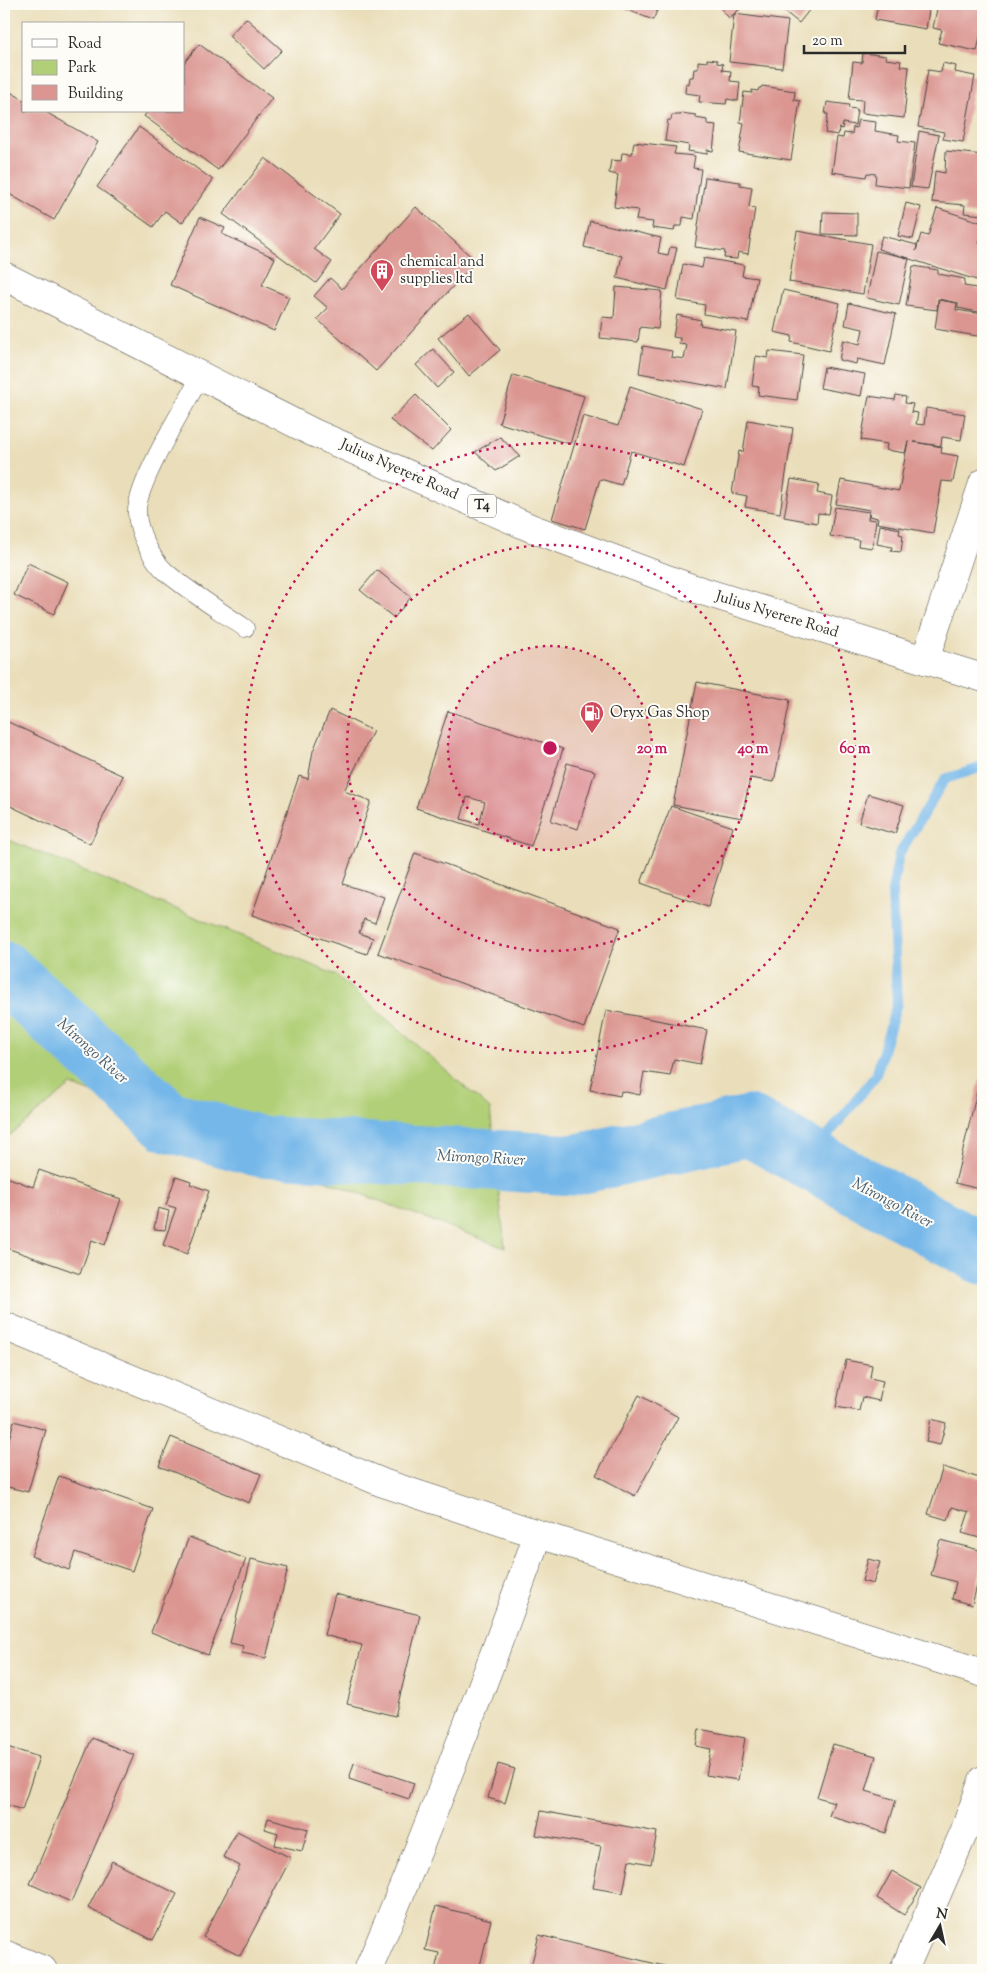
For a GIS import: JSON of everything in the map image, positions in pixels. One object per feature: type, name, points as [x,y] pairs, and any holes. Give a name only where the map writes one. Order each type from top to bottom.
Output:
[{"type":"main road","name":"Julius Nyerere Road","points":[[4,276],[312,432],[531,528],[689,587],[983,678]]},
{"type":"main road","points":[[925,660],[983,483]]},
{"type":"main road","points":[[4,1326],[383,1483],[538,1534],[983,1673]]},
{"type":"main road","points":[[368,1970],[440,1796],[538,1534]]},
{"type":"main road","points":[[904,1970],[964,1832],[983,1780]]},
{"type":"main road","points":[[4,1954],[43,1970]]},
{"type":"lane","points":[[201,376],[159,452],[138,499],[136,512],[139,527],[148,549],[166,572],[245,628]]},
{"type":"green space","points":[[4,838],[336,975],[490,1109],[505,1248],[71,1085],[4,1140]]},
{"type":"building","points":[[613,4],[660,4],[653,20]]},
{"type":"building","points":[[717,4],[746,4],[729,18]]},
{"type":"building","points":[[775,4],[814,4],[799,23]]},
{"type":"building","points":[[878,4],[930,4],[926,29],[875,20]]},
{"type":"building","points":[[938,4],[983,4],[983,23],[977,51],[938,43],[942,30],[933,28]]},
{"type":"building","points":[[734,14],[788,21],[782,68],[729,62]]},
{"type":"building","points":[[246,18],[282,50],[264,69],[229,36]]},
{"type":"building","points":[[199,44],[272,98],[218,170],[144,116],[147,112],[185,112],[185,62]]},
{"type":"building","points":[[863,53],[886,56],[885,59],[901,61],[900,66],[909,67],[904,118],[862,113],[863,100],[849,99],[853,62],[862,63]]},
{"type":"building","points":[[707,59],[717,60],[717,63],[723,64],[722,70],[731,71],[730,81],[740,82],[738,101],[727,99],[726,104],[699,102],[700,95],[685,93],[686,83],[689,84],[690,77],[693,77],[694,69],[698,69],[698,61],[707,62]]},
{"type":"building","points":[[943,63],[956,66],[955,72],[975,76],[963,142],[943,139],[944,132],[918,127],[928,70],[941,72]]},
{"type":"building","points":[[762,86],[795,91],[794,100],[800,101],[791,160],[739,152],[744,123],[740,122],[744,92],[752,93],[752,90],[758,91]]},
{"type":"building","points":[[4,88],[22,99],[22,112],[46,112],[98,142],[54,220],[4,191]]},
{"type":"building","points":[[827,102],[849,105],[848,108],[857,109],[855,125],[843,123],[842,129],[839,128],[838,135],[825,133],[828,114],[825,114]]},
{"type":"building","points":[[681,113],[696,115],[696,118],[707,120],[707,124],[716,125],[713,151],[707,150],[707,154],[688,151],[689,145],[665,141],[668,120],[671,120],[672,115],[681,115]]},
{"type":"building","points":[[858,120],[876,122],[875,131],[899,135],[898,141],[915,143],[909,188],[875,184],[876,174],[867,173],[866,177],[832,172],[837,137],[843,138],[844,133],[852,134],[853,127],[856,128]]},
{"type":"building","points":[[139,127],[213,180],[182,223],[165,211],[153,227],[97,187]]},
{"type":"building","points":[[919,131],[939,135],[928,189],[911,187]]},
{"type":"building","points":[[634,142],[676,147],[674,154],[695,156],[693,168],[701,169],[694,219],[683,217],[682,226],[675,226],[674,231],[652,228],[653,222],[636,220],[638,210],[614,207],[618,175],[609,173],[611,160],[621,161],[622,153],[632,154]]},
{"type":"building","points":[[946,151],[983,155],[983,215],[964,213],[965,205],[932,202],[935,171],[945,173]]},
{"type":"building","points":[[265,158],[340,214],[314,249],[332,262],[316,283],[223,214]]},
{"type":"building","points":[[705,177],[740,182],[740,185],[752,187],[749,207],[755,208],[748,254],[738,252],[737,259],[724,258],[725,251],[695,247]]},
{"type":"building","points":[[906,203],[921,207],[913,239],[898,236]]},
{"type":"building","name":"chemical and supplies ltd","points":[[416,207],[476,261],[376,371],[317,319],[328,308],[314,296],[330,278],[342,289]]},
{"type":"building","points":[[937,208],[983,223],[979,243],[983,245],[983,282],[878,249],[882,236],[917,245],[916,251],[921,234],[928,236]]},
{"type":"building","points":[[823,212],[857,213],[857,235],[822,234]]},
{"type":"building","points":[[200,217],[225,228],[222,234],[275,258],[262,285],[289,297],[274,331],[170,285]]},
{"type":"building","points":[[590,221],[661,238],[658,253],[668,255],[670,247],[677,248],[667,290],[617,278],[622,256],[584,247]]},
{"type":"building","points":[[797,231],[871,244],[863,294],[789,282]]},
{"type":"building","points":[[876,251],[909,258],[899,305],[867,298]]},
{"type":"building","points":[[704,258],[744,265],[742,276],[757,278],[748,322],[704,314],[705,305],[677,300],[683,264],[702,268]]},
{"type":"building","points":[[913,266],[938,270],[938,274],[965,279],[964,286],[983,289],[983,313],[958,308],[958,303],[938,299],[937,310],[906,306]]},
{"type":"building","points":[[616,287],[662,291],[658,329],[640,327],[638,342],[600,338],[602,317],[614,318]]},
{"type":"building","points":[[783,290],[840,303],[829,351],[791,342],[792,336],[774,332]]},
{"type":"building","points":[[939,300],[957,303],[956,310],[983,314],[983,337],[935,329]]},
{"type":"building","points":[[849,303],[896,314],[885,365],[857,359],[856,364],[839,360],[843,340],[860,344],[863,329],[845,325]]},
{"type":"building","points":[[469,313],[500,350],[469,376],[438,338]]},
{"type":"building","points":[[677,315],[701,320],[700,325],[736,331],[727,389],[639,373],[643,346],[672,351],[671,357],[684,359],[687,345],[679,344],[680,338],[673,337]]},
{"type":"building","points":[[433,349],[454,372],[437,388],[416,365]]},
{"type":"building","points":[[769,351],[803,355],[797,400],[758,395],[759,387],[752,386],[756,356],[768,358]]},
{"type":"building","points":[[824,367],[865,374],[861,396],[820,388]]},
{"type":"building","points":[[513,375],[584,396],[570,444],[499,423]]},
{"type":"building","points":[[630,386],[702,409],[684,467],[631,451],[621,485],[600,479],[585,529],[552,519],[583,416],[618,426]]},
{"type":"building","points":[[416,395],[451,430],[432,451],[390,420]]},
{"type":"building","points":[[896,395],[906,397],[905,403],[913,404],[911,412],[918,413],[916,424],[924,425],[926,408],[965,414],[961,440],[942,437],[941,446],[914,442],[942,447],[941,453],[958,456],[953,482],[942,481],[933,533],[877,523],[878,518],[869,516],[870,510],[836,504],[841,480],[899,491],[908,441],[905,453],[886,450],[887,444],[861,440],[869,396],[895,400]]},
{"type":"building","points":[[748,420],[793,428],[780,513],[745,507],[747,496],[732,493],[739,451],[743,452]]},
{"type":"building","points":[[500,437],[520,456],[496,471],[475,452]]},
{"type":"building","points":[[791,479],[819,484],[817,493],[832,496],[829,514],[818,513],[817,523],[784,517]]},
{"type":"building","points":[[835,507],[869,512],[868,519],[876,520],[872,548],[858,546],[859,540],[830,536]]},
{"type":"building","points":[[880,525],[900,529],[899,534],[903,535],[901,552],[891,551],[892,547],[877,544]]},
{"type":"building","points":[[28,563],[68,582],[54,614],[14,595]]},
{"type":"building","points":[[377,570],[411,597],[394,618],[360,590]]},
{"type":"building","points":[[697,682],[790,700],[774,782],[750,778],[742,818],[673,805]]},
{"type":"building","points":[[330,710],[373,731],[344,791],[371,801],[343,884],[384,897],[375,923],[364,919],[359,933],[373,938],[367,954],[252,915],[299,776],[308,779],[313,751]]},
{"type":"building","points":[[448,711],[563,749],[531,846],[416,808]],"holes":[[[467,797],[485,802],[479,824],[461,819]]]},
{"type":"building","points":[[4,720],[123,776],[90,844],[4,803]]},
{"type":"building","points":[[567,763],[595,771],[578,829],[551,821]]},
{"type":"building","points":[[868,794],[904,805],[895,834],[859,823]]},
{"type":"building","points":[[671,806],[733,827],[708,907],[641,883]]},
{"type":"building","points":[[415,853],[620,928],[584,1028],[378,953]]},
{"type":"building","points":[[606,1010],[707,1030],[700,1064],[674,1059],[670,1076],[644,1072],[640,1095],[621,1091],[620,1096],[590,1090]]},
{"type":"building","points":[[983,1067],[983,1190],[955,1183]]},
{"type":"building","points":[[39,1170],[121,1199],[105,1245],[92,1240],[80,1274],[4,1247],[4,1176],[33,1187]]},
{"type":"building","points":[[176,1176],[191,1181],[190,1184],[209,1191],[187,1254],[163,1245],[176,1208],[166,1205]]},
{"type":"building","points":[[158,1208],[169,1211],[165,1230],[154,1229]]},
{"type":"building","points":[[846,1360],[872,1365],[870,1378],[883,1381],[879,1401],[862,1397],[859,1411],[836,1407]]},
{"type":"building","points":[[639,1395],[678,1417],[635,1496],[596,1475]]},
{"type":"building","points":[[931,1419],[946,1423],[940,1445],[926,1442]]},
{"type":"building","points":[[14,1421],[46,1430],[28,1492],[4,1486],[4,1457]]},
{"type":"building","points":[[171,1437],[261,1474],[249,1503],[159,1466]]},
{"type":"building","points":[[943,1467],[983,1479],[983,1539],[962,1533],[969,1512],[952,1507],[948,1520],[928,1514]]},
{"type":"building","points":[[59,1476],[153,1509],[132,1571],[75,1552],[69,1570],[31,1556]]},
{"type":"building","points":[[189,1537],[246,1559],[208,1655],[151,1632]]},
{"type":"building","points":[[940,1540],[983,1551],[983,1562],[972,1605],[952,1599],[956,1582],[931,1575]]},
{"type":"building","points":[[251,1559],[288,1568],[266,1658],[242,1653],[243,1646],[230,1643]]},
{"type":"building","points":[[868,1559],[880,1562],[873,1584],[862,1581]]},
{"type":"building","points":[[335,1594],[420,1615],[395,1716],[347,1704],[362,1645],[324,1635]]},
{"type":"building","points":[[699,1729],[745,1738],[738,1780],[706,1775],[711,1749],[696,1746]]},
{"type":"building","points":[[92,1738],[134,1755],[71,1902],[30,1884]]},
{"type":"building","points":[[833,1744],[876,1756],[866,1791],[896,1800],[886,1833],[829,1816],[834,1802],[817,1797]]},
{"type":"building","points":[[4,1746],[39,1757],[22,1810],[4,1804]]},
{"type":"building","points":[[354,1763],[414,1783],[409,1799],[349,1779]]},
{"type":"building","points":[[498,1764],[515,1769],[505,1803],[488,1798]]},
{"type":"building","points":[[541,1811],[657,1832],[651,1864],[629,1860],[623,1893],[593,1888],[601,1846],[536,1835]]},
{"type":"building","points":[[268,1818],[308,1829],[302,1851],[275,1845],[278,1833],[265,1829]]},
{"type":"building","points":[[237,1831],[291,1858],[240,1956],[203,1937],[240,1866],[223,1857]]},
{"type":"building","points":[[112,1861],[177,1894],[153,1940],[88,1908]]},
{"type":"building","points":[[892,1871],[921,1888],[904,1915],[877,1898]]},
{"type":"building","points":[[436,1906],[491,1920],[479,1970],[435,1970],[439,1953],[425,1950]]},
{"type":"building","points":[[539,1935],[672,1968],[671,1970],[530,1970]]},
{"type":"waterway","points":[[809,1159],[876,1075],[897,1003],[892,892],[899,854],[945,779],[983,767]]},
{"type":"waterway","name":"Mirongo River","points":[[4,972],[168,1121],[258,1146],[574,1165],[749,1126],[983,1254]]},
{"type":"place","name":"chemical and supplies ltd","points":[[382,292]]},
{"type":"place","name":"Oryx Gas Shop","points":[[592,734]]}]
